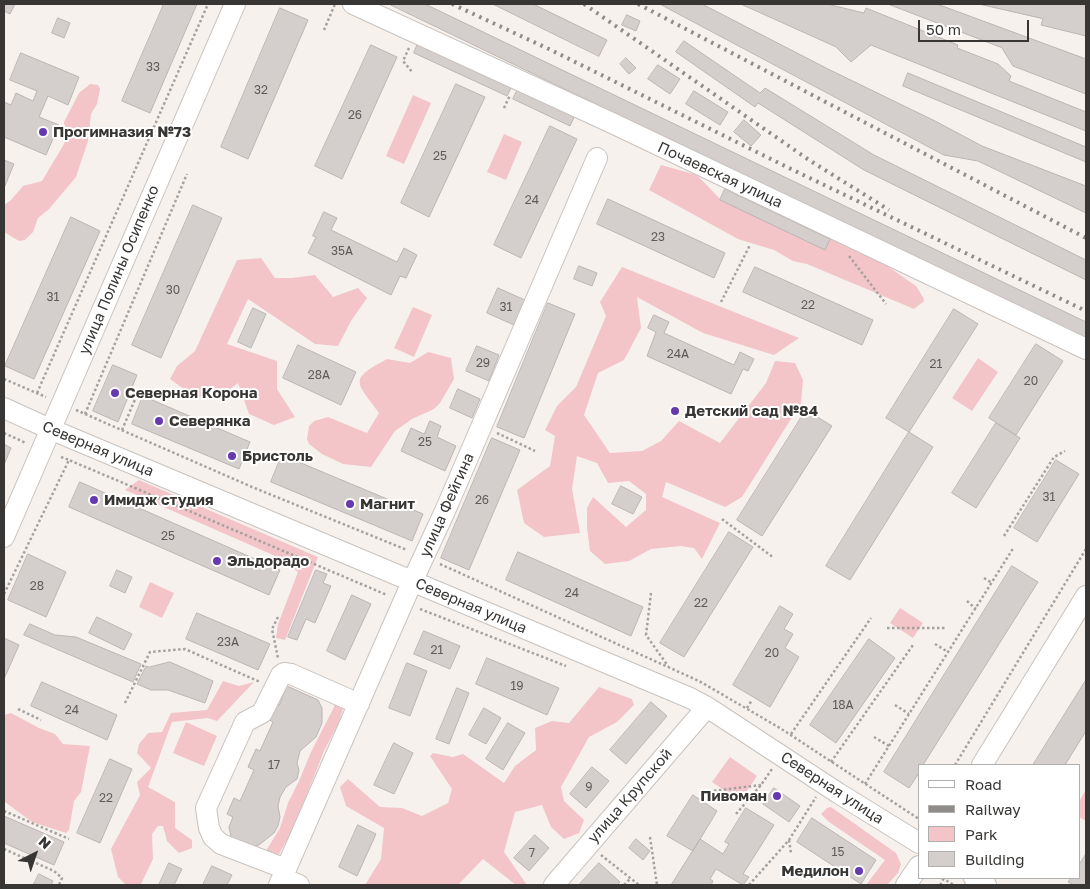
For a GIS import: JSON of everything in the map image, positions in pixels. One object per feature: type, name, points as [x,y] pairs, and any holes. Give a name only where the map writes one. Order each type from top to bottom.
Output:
[{"type":"street","name":"улица Полины Осипенко","points":[[4,537],[235,4]]},
{"type":"street","name":"Почаевская улица","points":[[352,4],[612,123],[1086,349]]},
{"type":"street","name":"улица Фейгина","points":[[286,879],[359,704],[482,426],[597,158]]},
{"type":"street","name":"Северная улица","points":[[4,408],[690,698],[918,842]]},
{"type":"street","points":[[983,764],[1086,596]]},
{"type":"street","points":[[286,879],[221,844],[213,837],[209,828],[206,808],[245,722],[262,713],[279,681],[291,674],[359,704]]},
{"type":"street","name":"улица Крупской","points":[[554,885],[707,707]]},
{"type":"street","points":[[906,885],[918,867]]},
{"type":"path","points":[[37,393],[208,4]]},
{"type":"path","points":[[324,30],[335,4]]},
{"type":"path","points":[[413,73],[403,61],[416,33]]},
{"type":"path","points":[[85,414],[187,174]]},
{"type":"path","points":[[722,302],[750,245]]},
{"type":"path","points":[[847,253],[886,304]]},
{"type":"path","points":[[4,379],[51,399]]},
{"type":"path","points":[[122,430],[139,390],[172,392]]},
{"type":"path","points":[[482,426],[535,451]]},
{"type":"path","points":[[4,433],[27,443]]},
{"type":"path","points":[[1004,536],[1054,457],[1065,451]]},
{"type":"path","points":[[61,457],[404,603],[569,668]]},
{"type":"path","points":[[4,594],[69,460]]},
{"type":"path","points":[[722,519],[774,558]]},
{"type":"path","points":[[865,784],[1014,547]]},
{"type":"path","points":[[956,764],[1086,549]]},
{"type":"path","points":[[984,578],[992,583]]},
{"type":"path","points":[[651,593],[646,635],[669,668]]},
{"type":"path","points":[[967,601],[976,609]]},
{"type":"path","points":[[125,703],[150,652],[185,649],[279,681],[272,629],[278,617]]},
{"type":"path","points":[[790,734],[872,618]]},
{"type":"path","points":[[887,628],[947,628]]},
{"type":"path","points":[[936,644],[948,652]]},
{"type":"path","points":[[831,762],[913,645]]},
{"type":"path","points":[[747,708],[752,700]]},
{"type":"path","points":[[895,705],[909,714]]},
{"type":"path","points":[[18,709],[41,720]]},
{"type":"path","points":[[874,737],[889,746]]},
{"type":"path","points":[[736,814],[773,768]]},
{"type":"path","points":[[704,792],[761,785]]},
{"type":"path","points":[[749,885],[789,840],[816,796],[824,801]]},
{"type":"path","points":[[4,811],[68,839]]},
{"type":"path","points":[[650,837],[657,885]]},
{"type":"path","points":[[789,840],[791,853]]},
{"type":"path","points":[[589,844],[638,885]]},
{"type":"path","points":[[4,849],[54,871],[62,878],[59,885]]},
{"type":"path","points":[[624,885],[630,878]]},
{"type":"green space","points":[[90,84],[98,85],[100,89],[97,104],[91,114],[88,141],[76,177],[49,209],[38,218],[33,232],[25,240],[19,241],[4,232],[4,205],[23,186],[42,181],[64,144],[66,136],[64,122],[79,93]]},
{"type":"green space","points":[[413,95],[431,103],[404,164],[386,156]]},
{"type":"green space","points":[[504,134],[522,142],[506,180],[487,172]]},
{"type":"green space","points":[[661,165],[697,175],[722,201],[817,230],[873,256],[916,286],[924,301],[914,309],[807,264],[793,261],[774,250],[738,239],[649,190]]},
{"type":"green space","points":[[261,258],[275,278],[315,275],[333,297],[358,288],[367,298],[351,321],[338,346],[315,344],[248,299],[227,344],[277,361],[277,389],[295,417],[274,425],[249,414],[238,383],[218,400],[195,397],[170,379],[177,366],[195,351],[237,260]]},
{"type":"green space","points":[[622,267],[799,338],[774,355],[703,333],[637,297],[641,328],[624,360],[598,373],[584,415],[610,453],[642,451],[661,441],[679,421],[720,443],[766,383],[775,361],[795,363],[803,380],[801,403],[742,497],[725,507],[666,482],[662,497],[720,523],[702,559],[694,548],[681,546],[651,549],[629,561],[605,564],[590,551],[587,508],[593,497],[626,527],[646,510],[646,494],[629,481],[608,483],[597,463],[577,456],[572,489],[580,533],[544,537],[524,523],[517,490],[550,466],[555,436],[545,430],[557,406],[576,387],[606,316],[600,302]]},
{"type":"green space","points":[[413,307],[432,315],[414,357],[394,348]]},
{"type":"green space","points":[[428,352],[451,358],[454,379],[440,403],[434,409],[412,419],[395,431],[371,467],[343,464],[322,454],[309,444],[307,439],[309,426],[314,421],[328,417],[367,433],[379,413],[361,387],[361,377],[387,359],[410,363]]},
{"type":"green space","points":[[978,358],[998,372],[972,411],[952,398]]},
{"type":"green space","points":[[139,480],[318,557],[285,640],[276,638],[278,624],[298,572],[273,555],[125,490]]},
{"type":"green space","points":[[150,582],[174,593],[162,618],[139,607]]},
{"type":"green space","points":[[900,608],[923,623],[913,638],[890,623]]},
{"type":"green space","points":[[223,681],[239,686],[254,682],[217,721],[208,718],[172,722],[148,787],[175,802],[175,828],[192,840],[192,848],[179,853],[167,841],[163,826],[158,826],[152,834],[153,859],[141,884],[126,885],[118,877],[111,849],[140,795],[137,782],[151,768],[137,753],[139,744],[148,733],[162,732],[171,713],[207,710]]},
{"type":"green space","points":[[599,687],[632,699],[634,705],[617,722],[589,737],[561,787],[564,801],[584,820],[579,833],[564,839],[551,827],[542,805],[515,812],[504,852],[527,885],[516,885],[483,859],[458,885],[365,885],[381,859],[384,828],[346,806],[340,787],[348,779],[380,807],[402,808],[422,816],[448,803],[452,789],[430,756],[433,753],[453,757],[463,754],[504,783],[515,766],[536,750],[535,728],[552,721],[569,723]]},
{"type":"green space","points":[[335,698],[344,705],[339,722],[324,751],[294,827],[278,856],[264,854],[280,828],[288,803],[334,707]]},
{"type":"green space","points":[[11,713],[55,734],[63,744],[90,746],[81,792],[74,801],[69,830],[66,833],[32,822],[5,802],[4,715]]},
{"type":"green space","points":[[186,722],[217,736],[204,766],[173,753]]},
{"type":"green space","points":[[730,757],[757,776],[740,801],[712,782]]},
{"type":"green space","points":[[1086,789],[1086,821],[1080,818],[1080,800]]},
{"type":"green space","points":[[831,807],[896,853],[901,864],[898,873],[887,885],[866,885],[885,860],[829,822],[821,814]]},
{"type":"building","points":[[4,4],[15,4],[10,14],[4,11]]},
{"type":"building","points":[[164,4],[197,4],[150,113],[122,101]]},
{"type":"building","points":[[389,4],[425,4],[1086,322],[1086,340]]},
{"type":"building","points":[[493,4],[533,4],[607,40],[599,56]]},
{"type":"building","points":[[660,4],[702,4],[982,146],[1086,186],[1086,213],[978,161],[944,155]]},
{"type":"building","points":[[741,4],[827,4],[864,13],[866,8],[958,45],[957,48],[998,64],[1011,76],[1009,81],[1086,112],[1086,131],[871,45],[851,62],[836,47]]},
{"type":"building","points":[[888,4],[937,4],[1086,59],[1086,94],[1013,66],[1002,48]]},
{"type":"building","points":[[979,4],[1086,4],[1086,36],[1041,25],[1043,19]]},
{"type":"building","points":[[280,8],[308,20],[248,159],[221,147]]},
{"type":"building","points":[[627,15],[640,21],[636,31],[622,25]]},
{"type":"building","points":[[58,18],[70,23],[64,38],[52,33]]},
{"type":"building","points":[[419,41],[513,84],[507,96],[414,53]]},
{"type":"building","points":[[684,41],[760,93],[765,88],[874,155],[1086,260],[1086,280],[864,170],[758,103],[755,107],[676,52]]},
{"type":"building","points":[[371,45],[397,57],[342,179],[315,166]]},
{"type":"building","points":[[21,53],[79,77],[68,105],[48,96],[39,117],[59,125],[46,155],[4,137],[4,102],[11,105],[16,93],[33,101],[37,91],[10,80]]},
{"type":"building","points":[[626,58],[636,68],[629,74],[620,64]]},
{"type":"building","points":[[658,65],[680,79],[670,94],[648,79]]},
{"type":"building","points":[[908,73],[1086,147],[1086,162],[903,86]]},
{"type":"building","points":[[456,84],[485,97],[429,217],[401,203]]},
{"type":"building","points":[[519,87],[576,113],[570,126],[513,99]]},
{"type":"building","points":[[694,91],[728,112],[720,125],[686,104]]},
{"type":"building","points":[[744,120],[761,135],[751,146],[734,132]]},
{"type":"building","points":[[550,126],[577,139],[521,258],[494,245]]},
{"type":"building","points":[[4,160],[14,164],[4,188]]},
{"type":"building","points":[[725,189],[830,239],[825,250],[720,200]]},
{"type":"building","points":[[608,199],[725,253],[714,278],[597,224]]},
{"type":"building","points":[[193,205],[222,218],[161,358],[132,345]]},
{"type":"building","points":[[324,212],[337,218],[331,230],[397,262],[404,248],[417,255],[406,278],[400,276],[391,295],[308,253],[316,237],[313,236]]},
{"type":"building","points":[[71,217],[100,231],[34,379],[5,366]]},
{"type":"building","points":[[579,266],[597,273],[592,286],[574,279]]},
{"type":"building","points":[[755,267],[873,320],[862,345],[743,292]]},
{"type":"building","points":[[498,288],[525,300],[514,325],[487,313]]},
{"type":"building","points":[[548,303],[575,314],[524,438],[497,427]]},
{"type":"building","points":[[253,308],[266,314],[251,348],[238,342]]},
{"type":"building","points":[[954,309],[978,324],[909,432],[886,418]]},
{"type":"building","points":[[654,315],[669,322],[664,333],[734,365],[740,352],[754,359],[748,371],[743,369],[731,394],[647,356],[656,332],[648,328]]},
{"type":"building","points":[[1036,344],[1063,361],[1016,435],[989,418]]},
{"type":"building","points":[[298,345],[356,372],[341,405],[283,378]]},
{"type":"building","points":[[477,346],[499,355],[489,381],[466,371]]},
{"type":"building","name":"Северная Корона","points":[[113,365],[137,375],[118,422],[93,411]]},
{"type":"building","points":[[458,389],[480,399],[472,418],[450,408]]},
{"type":"building","points":[[143,396],[250,442],[239,469],[132,424]]},
{"type":"building","points":[[806,410],[832,426],[762,536],[737,520]]},
{"type":"building","points":[[430,421],[441,426],[437,437],[456,446],[445,471],[401,451],[411,428],[424,434]]},
{"type":"building","points":[[996,423],[1020,438],[976,508],[952,493]]},
{"type":"building","points":[[909,432],[933,447],[850,580],[826,566]]},
{"type":"building","points":[[492,438],[520,450],[469,570],[441,558]]},
{"type":"building","points":[[4,444],[11,448],[4,465]]},
{"type":"building","points":[[282,455],[423,514],[412,541],[271,482]]},
{"type":"building","points":[[1056,460],[1079,474],[1037,542],[1014,528]]},
{"type":"building","points":[[80,482],[280,570],[269,595],[69,507]]},
{"type":"building","points":[[621,486],[642,497],[633,514],[612,504]]},
{"type":"building","points":[[729,532],[753,547],[684,657],[660,643]]},
{"type":"building","points":[[518,552],[643,607],[631,636],[506,580]]},
{"type":"building","points":[[28,554],[66,572],[46,617],[8,600]]},
{"type":"building","points":[[1012,566],[1038,582],[924,764],[918,764],[918,774],[909,788],[884,772]]},
{"type":"building","points":[[117,570],[132,577],[125,593],[110,586]]},
{"type":"building","points":[[316,570],[327,574],[323,583],[331,586],[315,623],[306,619],[297,640],[288,637]]},
{"type":"building","points":[[352,595],[371,604],[345,660],[327,651]]},
{"type":"building","points":[[780,606],[793,614],[784,629],[793,634],[785,648],[799,657],[770,707],[733,685]]},
{"type":"building","points":[[197,613],[270,644],[258,670],[186,639]]},
{"type":"building","points":[[97,617],[132,634],[124,650],[89,633]]},
{"type":"building","points":[[30,624],[55,635],[76,637],[141,664],[133,682],[24,635]]},
{"type":"building","points":[[424,631],[460,646],[450,669],[414,654]]},
{"type":"building","points":[[4,638],[19,645],[4,679]]},
{"type":"building","points":[[869,639],[895,658],[836,743],[810,725]]},
{"type":"building","points":[[487,658],[559,688],[547,715],[476,684]]},
{"type":"building","points":[[170,662],[213,681],[205,703],[168,690],[151,690],[137,684],[146,666]]},
{"type":"building","points":[[407,663],[427,671],[410,716],[389,708]]},
{"type":"building","points":[[1086,680],[1086,731],[1066,764],[1034,764]]},
{"type":"building","points":[[42,682],[117,715],[107,740],[31,706]]},
{"type":"building","points":[[287,686],[318,700],[322,708],[322,723],[316,737],[300,751],[297,763],[299,770],[297,779],[286,787],[280,797],[278,806],[280,817],[274,833],[259,845],[250,846],[235,840],[231,836],[229,827],[233,817],[227,814],[234,798],[240,801],[254,770],[248,767],[256,749],[260,751],[273,722],[268,719],[276,703],[279,705]]},
{"type":"building","points":[[457,688],[469,693],[449,744],[436,739]]},
{"type":"building","points":[[651,702],[667,716],[626,764],[610,750]]},
{"type":"building","points":[[484,708],[501,718],[486,744],[469,735]]},
{"type":"building","points":[[508,723],[525,733],[503,770],[486,759]]},
{"type":"building","points":[[394,743],[413,753],[394,794],[374,785]]},
{"type":"building","points":[[110,759],[132,769],[100,843],[77,833]]},
{"type":"building","points":[[592,767],[609,781],[586,808],[570,794]]},
{"type":"building","points":[[774,788],[800,806],[789,822],[763,804]]},
{"type":"building","points":[[693,795],[717,811],[693,851],[667,836]]},
{"type":"building","points":[[746,808],[774,825],[743,874],[749,877],[743,885],[716,869],[710,879],[713,881],[711,885],[671,885],[700,839],[723,854],[729,844],[725,842]]},
{"type":"building","points":[[4,816],[64,842],[54,865],[4,843]]},
{"type":"building","points":[[812,818],[876,860],[861,884],[797,842]]},
{"type":"building","points":[[358,825],[376,834],[357,876],[339,867]]},
{"type":"building","points":[[535,835],[549,848],[529,871],[514,858]]},
{"type":"building","points":[[636,839],[650,851],[643,860],[629,848]]},
{"type":"building","points":[[1086,854],[1086,885],[1074,885],[1068,882],[1070,879],[1080,879],[1080,863]]},
{"type":"building","points":[[169,863],[182,869],[174,885],[159,885]]},
{"type":"building","points":[[599,863],[620,882],[617,885],[579,885]]},
{"type":"building","points":[[212,866],[232,875],[227,885],[203,885]]},
{"type":"building","points":[[39,874],[53,881],[51,885],[34,884]]},
{"type":"railway","points":[[452,4],[551,50],[791,169],[1086,311]]},
{"type":"railway","points":[[584,4],[809,160],[889,210]]},
{"type":"railway","points":[[638,4],[1086,238]]},
{"type":"place","name":"Прогимназия №73","points":[[43,132]]},
{"type":"place","name":"Северная Корона","points":[[115,393]]},
{"type":"place","name":"Детский сад №84","points":[[675,411]]},
{"type":"place","name":"Северянка","points":[[159,421]]},
{"type":"place","name":"Бристоль","points":[[232,456]]},
{"type":"place","name":"Имидж студия","points":[[94,500]]},
{"type":"place","name":"Магнит","points":[[350,504]]},
{"type":"place","name":"Эльдорадо","points":[[217,561]]},
{"type":"place","name":"Пивоман","points":[[777,796]]},
{"type":"place","name":"Медилон","points":[[859,871]]}]
